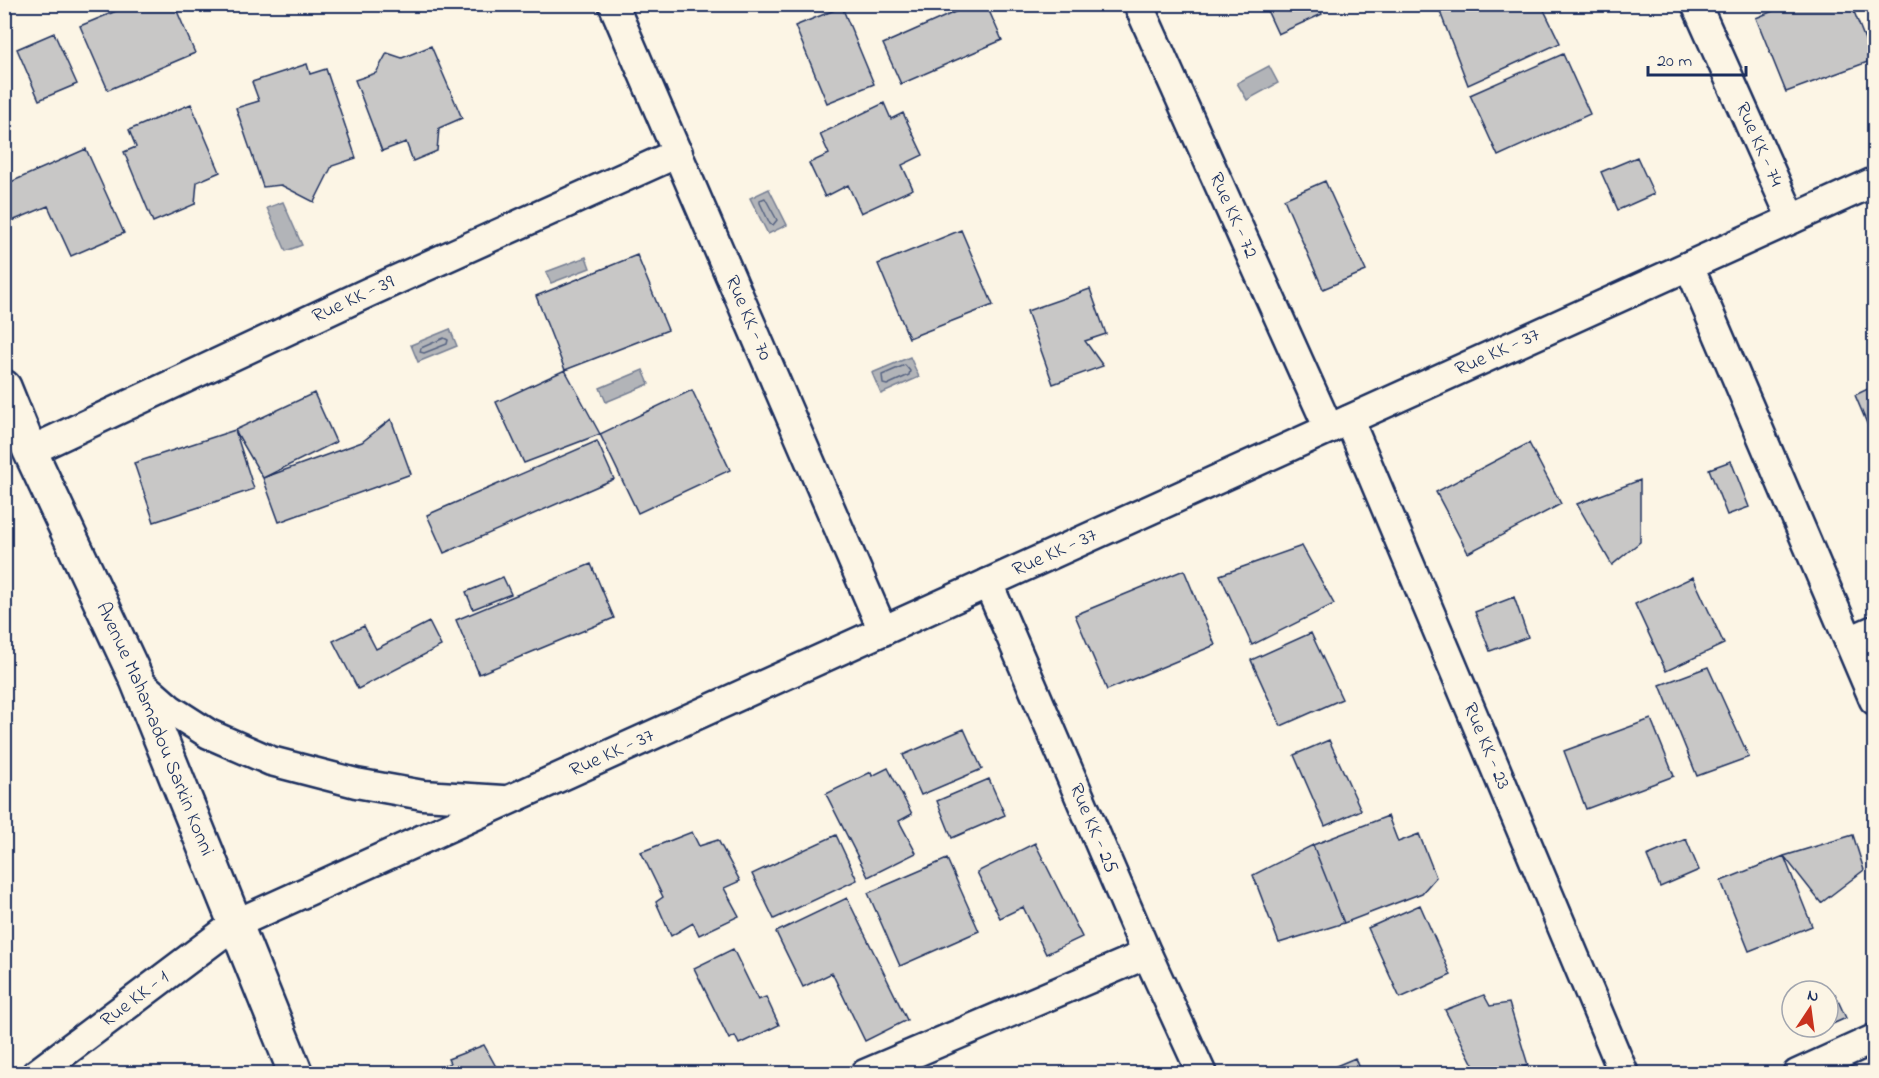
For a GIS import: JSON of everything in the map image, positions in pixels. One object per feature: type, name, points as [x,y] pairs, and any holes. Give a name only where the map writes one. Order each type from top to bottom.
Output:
[{"type":"street","name":"Rue KK - 70","points":[[613,4],[884,631]]},
{"type":"street","name":"Rue KK - 72","points":[[1138,4],[1339,424]]},
{"type":"street","name":"Rue KK - 74","points":[[1696,4],[1792,219]]},
{"type":"street","name":"Rue KK - 39","points":[[30,451],[367,293],[678,153]]},
{"type":"street","name":"Rue KK - 37","points":[[235,924],[1875,182]]},
{"type":"street","points":[[1689,266],[1862,635],[1875,700]]},
{"type":"street","name":"Avenue Mahamadou Sarkin Konni","points":[[4,387],[30,451],[137,680],[296,1074]]},
{"type":"street","name":"Rue KK - 23","points":[[1339,424],[1624,1074]]},
{"type":"street","name":"Rue KK - 25","points":[[988,583],[1147,954],[1202,1074]]},
{"type":"street","points":[[137,680],[170,709],[209,734],[271,761],[356,783],[423,795],[508,800]]},
{"type":"street","name":"Rue KK - 1","points":[[36,1074],[235,924]]},
{"type":"street","points":[[865,1074],[1147,954]]},
{"type":"street","points":[[1797,1074],[1875,1039]]},
{"type":"water","points":[[1269,66],[1278,83],[1247,100],[1237,83]]},
{"type":"water","points":[[769,189],[787,225],[768,234],[750,198]]},
{"type":"water","points":[[283,202],[302,245],[286,251],[267,208]]},
{"type":"water","points":[[586,257],[590,268],[551,283],[546,272]]},
{"type":"water","points":[[450,329],[457,346],[418,362],[411,345]]},
{"type":"water","points":[[910,357],[919,377],[881,394],[872,373]]},
{"type":"water","points":[[643,370],[649,384],[606,402],[600,388]]},
{"type":"building","points":[[133,4],[174,4],[195,53],[108,90],[80,26]]},
{"type":"building","points":[[973,4],[986,4],[1002,40],[901,84],[883,44]]},
{"type":"building","points":[[1274,4],[1318,4],[1322,14],[1278,34],[1266,8]]},
{"type":"building","points":[[1437,4],[1541,4],[1560,43],[1468,85]]},
{"type":"building","points":[[1790,4],[1851,4],[1873,60],[1786,92],[1756,18]]},
{"type":"building","points":[[842,7],[874,84],[827,103],[795,26]]},
{"type":"building","points":[[54,33],[77,84],[39,100],[17,49]]},
{"type":"building","points":[[431,46],[462,118],[439,128],[437,151],[413,161],[406,142],[382,151],[355,80],[376,73],[387,53],[402,58]]},
{"type":"building","points":[[1563,54],[1590,114],[1498,156],[1470,95]]},
{"type":"building","points":[[307,64],[310,74],[326,69],[356,158],[332,166],[314,202],[281,185],[263,187],[236,108],[259,101],[252,82]]},
{"type":"building","points":[[884,103],[891,119],[903,113],[923,155],[902,165],[913,189],[861,213],[848,185],[825,197],[809,163],[829,154],[820,134]]},
{"type":"building","points":[[191,104],[220,172],[197,182],[195,204],[153,222],[124,152],[136,147],[129,130]]},
{"type":"building","points":[[86,149],[124,233],[71,256],[48,206],[12,221],[4,205],[4,185]]},
{"type":"building","points":[[1637,157],[1654,194],[1618,210],[1601,172]]},
{"type":"building","points":[[1325,181],[1366,271],[1323,289],[1284,199]]},
{"type":"building","points":[[961,230],[993,305],[909,338],[878,264]]},
{"type":"building","points":[[637,255],[668,330],[565,370],[536,296]]},
{"type":"building","points":[[1090,289],[1106,334],[1085,341],[1103,366],[1053,384],[1027,311]]},
{"type":"building","points":[[565,370],[600,434],[524,463],[496,402]]},
{"type":"building","points":[[1874,386],[1874,440],[1855,395]]},
{"type":"building","points":[[692,390],[730,470],[638,513],[600,434]]},
{"type":"building","points":[[314,393],[336,442],[263,478],[235,430]]},
{"type":"building","points":[[391,419],[411,474],[279,522],[263,478],[362,442]]},
{"type":"building","points":[[235,430],[254,489],[154,522],[134,463]]},
{"type":"building","points":[[597,441],[614,479],[444,553],[427,515]]},
{"type":"building","points":[[1529,443],[1561,504],[1468,553],[1436,492]]},
{"type":"building","points":[[1731,461],[1749,507],[1727,515],[1709,469]]},
{"type":"building","points":[[1640,480],[1640,542],[1612,565],[1577,504]]},
{"type":"building","points":[[1302,546],[1334,604],[1252,645],[1220,575]]},
{"type":"building","points":[[591,564],[614,618],[479,674],[456,620]]},
{"type":"building","points":[[1184,570],[1215,645],[1107,690],[1075,615]]},
{"type":"building","points":[[503,577],[511,594],[473,609],[466,592]]},
{"type":"building","points":[[1693,577],[1724,644],[1666,671],[1635,604]]},
{"type":"building","points":[[1514,597],[1528,637],[1490,651],[1475,612]]},
{"type":"building","points":[[429,622],[441,646],[358,689],[333,641],[364,626],[376,649]]},
{"type":"building","points":[[1311,633],[1342,699],[1281,726],[1251,660]]},
{"type":"building","points":[[1708,667],[1749,757],[1697,776],[1660,685]]},
{"type":"building","points":[[1651,719],[1674,776],[1586,809],[1564,751]]},
{"type":"building","points":[[964,729],[982,769],[921,795],[903,755]]},
{"type":"building","points":[[1329,740],[1361,810],[1325,826],[1294,755]]},
{"type":"building","points":[[888,768],[912,814],[899,821],[916,853],[868,877],[826,794],[871,772],[872,776]]},
{"type":"building","points":[[989,779],[1005,815],[952,838],[937,801]]},
{"type":"building","points":[[1388,816],[1398,842],[1419,834],[1436,877],[1422,893],[1344,923],[1313,845]]},
{"type":"building","points":[[692,832],[699,846],[718,840],[740,881],[724,888],[739,916],[699,935],[693,923],[671,936],[656,902],[663,897],[641,852]]},
{"type":"building","points":[[836,835],[857,880],[774,919],[752,874]]},
{"type":"building","points":[[1853,835],[1864,870],[1821,903],[1784,856]]},
{"type":"building","points":[[1686,839],[1699,870],[1660,887],[1647,856]]},
{"type":"building","points":[[1035,843],[1082,937],[1046,954],[1023,907],[1000,918],[977,872]]},
{"type":"building","points":[[1313,845],[1344,923],[1279,943],[1253,875]]},
{"type":"building","points":[[1784,856],[1812,926],[1749,951],[1721,881]]},
{"type":"building","points":[[947,859],[979,931],[900,966],[868,893]]},
{"type":"building","points":[[847,898],[907,1020],[865,1041],[832,973],[803,987],[776,932]]},
{"type":"building","points":[[1420,905],[1451,975],[1400,998],[1368,928]]},
{"type":"building","points":[[733,949],[758,1000],[766,997],[779,1025],[739,1044],[735,1036],[729,1039],[694,968]]},
{"type":"building","points":[[1484,995],[1490,1006],[1509,1003],[1528,1065],[1509,1074],[1478,1074],[1445,1010]]},
{"type":"building","points":[[1840,1005],[1846,1018],[1840,1021]]},
{"type":"building","points":[[484,1045],[500,1074],[432,1074],[431,1072],[450,1063],[448,1059]]},
{"type":"building","points":[[1355,1058],[1361,1074],[1317,1074]]}]
